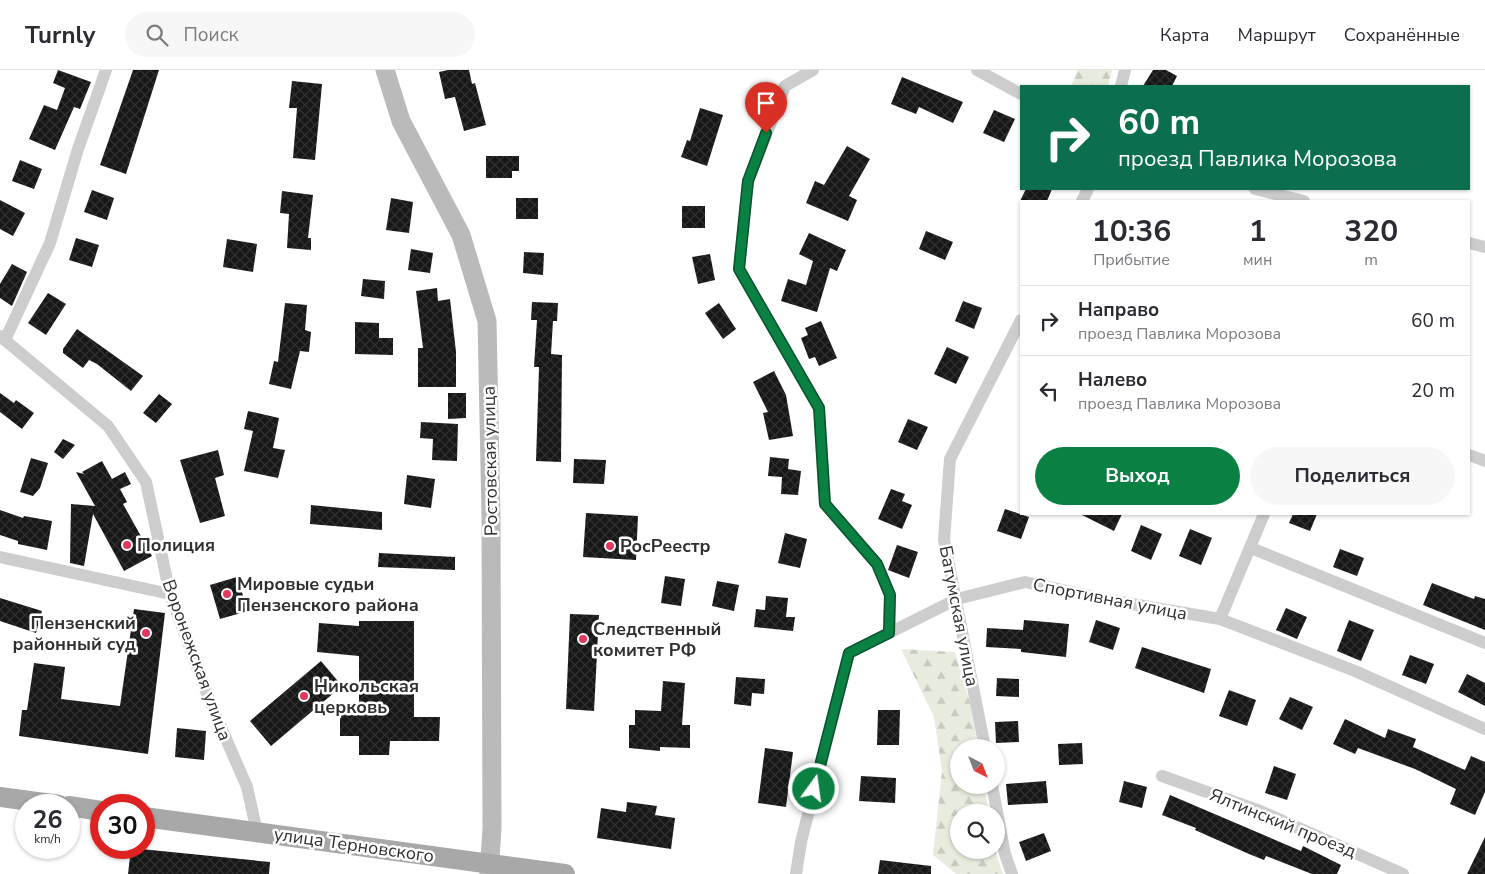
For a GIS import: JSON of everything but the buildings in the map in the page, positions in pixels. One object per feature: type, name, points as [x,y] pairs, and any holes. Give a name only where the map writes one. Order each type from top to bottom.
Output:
[{"type":"main road","points":[[0,797],[15,799]]},
{"type":"main road","name":"улица Терновского","points":[[155,818],[257,832],[489,869],[565,874]]},
{"type":"street","points":[[3,338],[50,243],[78,149],[106,70]]},
{"type":"street","name":"Ростовская улица","points":[[384,70],[400,121],[461,235],[487,321],[491,516],[492,828],[489,869]]},
{"type":"street","points":[[812,70],[785,86],[748,181],[739,269],[819,408],[825,504],[877,564],[890,595],[889,633]]},
{"type":"street","points":[[977,70],[1020,93]]},
{"type":"street","points":[[1121,85],[1125,70]]},
{"type":"street","points":[[1259,190],[1300,200]]},
{"type":"street","points":[[1470,243],[1485,247]]},
{"type":"street","name":"Батумская улица","points":[[983,739],[944,540],[950,459],[1020,322]]},
{"type":"street","name":"Воронежская улица","points":[[3,338],[108,426],[146,482],[170,594],[210,702],[246,787],[257,832]]},
{"type":"street","points":[[1470,455],[1485,461]]},
{"type":"street","points":[[1220,619],[1264,515]]},
{"type":"street","points":[[1251,548],[1485,642]]},
{"type":"street","points":[[0,557],[170,594]]},
{"type":"street","name":"Спортивная улица","points":[[796,874],[801,842],[849,653],[957,599],[1025,582],[1109,600],[1220,619],[1354,671],[1485,729]]},
{"type":"street","name":"Ялтинский проезд","points":[[1162,776],[1260,811],[1403,874]]},
{"type":"street","points":[[994,794],[1005,854],[1012,874]]},
{"type":"green space","points":[[1078,70],[1112,70],[1108,85],[1071,85]]},
{"type":"green space","points":[[901,649],[955,652],[970,703],[977,739],[950,739],[950,794],[986,794],[988,804],[950,804],[950,859],[998,859],[1003,874],[956,874],[933,855],[942,771],[934,717]]},
{"type":"place","name":"Полиция","points":[[127,545]]},
{"type":"place","name":"РосРеестр","points":[[610,546]]},
{"type":"place","name":"Мировые судьи Пензенского района","points":[[227,594]]},
{"type":"place","name":"Пензенский районный суд","points":[[146,633]]},
{"type":"place","name":"Следственный комитет РФ","points":[[583,639]]},
{"type":"place","name":"Никольская церковь","points":[[304,696]]},
{"type":"route","points":[[766,133],[748,181],[739,269],[819,408],[825,504],[877,564],[890,595],[889,633],[849,653],[814,789]]}]
